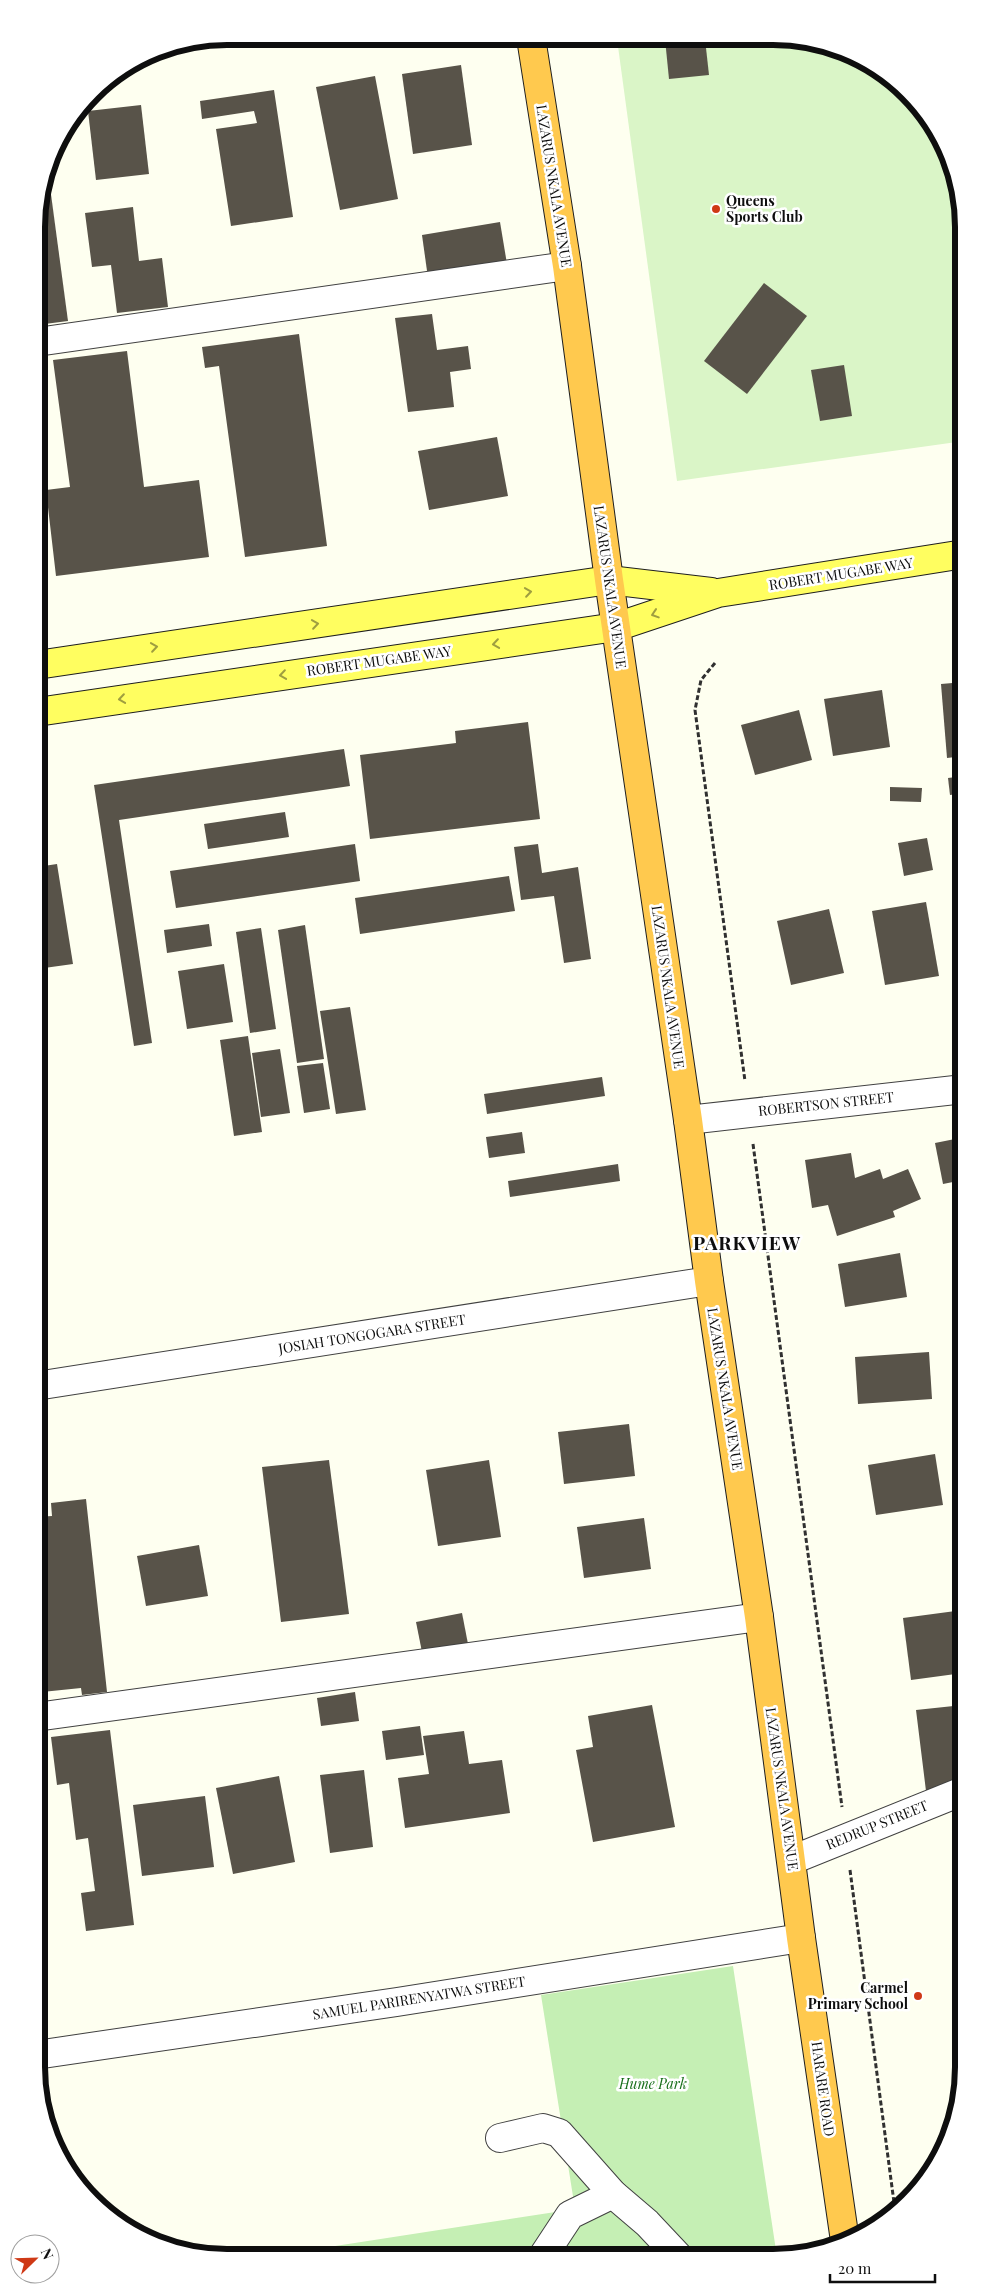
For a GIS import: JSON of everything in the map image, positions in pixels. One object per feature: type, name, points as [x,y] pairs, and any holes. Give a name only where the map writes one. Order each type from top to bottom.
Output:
[{"type":"highway","name":"LAZARUS NKALA AVENUE","points":[[532,45],[567,266],[609,580],[759,1617],[801,1938]]},
{"type":"highway","name":"HARARE ROAD","points":[[801,1938],[844,2234]]},
{"type":"main road","name":"ROBERT MUGABE WAY","points":[[45,711],[616,627],[718,593],[955,555]]},
{"type":"main road","name":"ROBERT MUGABE WAY","points":[[45,664],[609,580],[718,593]]},
{"type":"street","points":[[45,341],[567,266]]},
{"type":"street","name":"ROBERTSON STREET","points":[[688,1120],[955,1090]]},
{"type":"street","name":"JOSIAH TONGOGARA STREET","points":[[45,1385],[709,1281]]},
{"type":"street","points":[[45,1717],[759,1617]]},
{"type":"street","name":"REDRUP STREET","points":[[792,1860],[955,1794]]},
{"type":"street","name":"SAMUEL PARIRENYATWA STREET","points":[[45,2054],[407,2000],[801,1938]]},
{"type":"street","points":[[500,2138],[542,2128],[559,2132],[614,2194],[654,2230],[672,2249]]},
{"type":"street","points":[[547,2249],[570,2216],[614,2194]]},
{"type":"path","points":[[715,663],[701,680],[695,710],[894,2203]]},
{"type":"green space","name":"Queens Sports Club","points":[[618,45],[785,45],[809,48],[843,59],[864,69],[884,83],[910,107],[931,136],[949,180],[955,215],[955,442],[677,481]]},
{"type":"green space","name":"Hume Park","points":[[733,1966],[776,2249],[316,2249],[575,2209],[541,1995]]},
{"type":"building","points":[[666,45],[706,45],[709,75],[669,79]]},
{"type":"building","points":[[461,65],[472,145],[413,154],[402,74]]},
{"type":"building","points":[[375,76],[398,199],[340,210],[316,87]]},
{"type":"building","points":[[274,90],[293,217],[231,226],[216,129],[257,123],[254,111],[202,119],[200,101]]},
{"type":"building","points":[[141,105],[149,174],[96,180],[88,111]]},
{"type":"building","points":[[50,185],[68,321],[45,324],[45,215]]},
{"type":"building","points":[[133,207],[139,261],[162,258],[168,307],[117,313],[111,265],[92,267],[85,213]]},
{"type":"building","points":[[500,222],[507,264],[428,278],[422,235]]},
{"type":"building","points":[[764,283],[807,316],[747,394],[704,361]]},
{"type":"building","points":[[432,314],[437,350],[468,346],[471,369],[450,372],[454,407],[408,412],[395,318]]},
{"type":"building","points":[[299,334],[327,546],[245,557],[219,366],[205,368],[202,347]]},
{"type":"building","points":[[127,351],[144,487],[199,480],[209,557],[56,576],[46,490],[70,487],[53,360]]},
{"type":"building","points":[[844,365],[852,416],[820,421],[811,370]]},
{"type":"building","points":[[497,437],[508,496],[429,510],[418,451]]},
{"type":"building","points":[[955,683],[955,757],[947,758],[941,684]]},
{"type":"building","points":[[882,690],[890,747],[833,756],[824,699]]},
{"type":"building","points":[[799,710],[812,760],[755,775],[741,725]]},
{"type":"building","points":[[528,722],[540,819],[370,839],[360,755],[456,743],[455,731]]},
{"type":"building","points":[[344,749],[350,786],[119,820],[152,1043],[134,1046],[94,785]]},
{"type":"building","points":[[955,777],[955,794],[950,795],[948,778]]},
{"type":"building","points":[[890,787],[922,788],[921,802],[890,801]]},
{"type":"building","points":[[285,812],[289,837],[208,849],[204,824]]},
{"type":"building","points":[[927,838],[933,870],[904,876],[898,843]]},
{"type":"building","points":[[355,844],[360,881],[176,908],[170,871]]},
{"type":"building","points":[[538,844],[542,873],[578,867],[591,959],[564,963],[554,896],[521,900],[514,847]]},
{"type":"building","points":[[57,864],[73,964],[45,968],[45,866]]},
{"type":"building","points":[[509,876],[515,911],[360,934],[355,898]]},
{"type":"building","points":[[926,902],[939,976],[885,985],[872,911]]},
{"type":"building","points":[[829,909],[844,973],[791,985],[777,921]]},
{"type":"building","points":[[209,924],[212,946],[167,953],[164,930]]},
{"type":"building","points":[[305,925],[324,1059],[297,1063],[278,930]]},
{"type":"building","points":[[261,928],[276,1029],[250,1033],[236,932]]},
{"type":"building","points":[[224,964],[233,1022],[187,1029],[178,971]]},
{"type":"building","points":[[350,1007],[366,1110],[336,1114],[320,1011]]},
{"type":"building","points":[[248,1036],[262,1132],[234,1136],[220,1040]]},
{"type":"building","points":[[280,1049],[290,1113],[261,1117],[252,1053]]},
{"type":"building","points":[[323,1063],[330,1109],[304,1113],[297,1066]]},
{"type":"building","points":[[602,1077],[605,1096],[487,1114],[484,1094]]},
{"type":"building","points":[[522,1132],[525,1153],[489,1158],[486,1137]]},
{"type":"building","points":[[955,1139],[955,1182],[943,1184],[935,1143]]},
{"type":"building","points":[[851,1153],[855,1178],[880,1169],[883,1179],[908,1169],[921,1199],[893,1211],[895,1217],[837,1236],[828,1205],[812,1208],[805,1160]]},
{"type":"building","points":[[618,1164],[620,1181],[510,1197],[508,1181]]},
{"type":"building","points":[[900,1253],[907,1297],[845,1307],[838,1264]]},
{"type":"building","points":[[929,1352],[932,1399],[858,1404],[855,1357]]},
{"type":"building","points":[[629,1424],[635,1476],[564,1484],[558,1432]]},
{"type":"building","points":[[935,1454],[943,1505],[876,1515],[868,1465]]},
{"type":"building","points":[[329,1460],[349,1614],[281,1622],[262,1467]]},
{"type":"building","points":[[489,1460],[501,1537],[438,1546],[426,1470]]},
{"type":"building","points":[[86,1499],[107,1692],[82,1695],[81,1688],[45,1692],[45,1516],[52,1516],[51,1503]]},
{"type":"building","points":[[644,1518],[651,1569],[584,1578],[577,1527]]},
{"type":"building","points":[[199,1545],[208,1596],[146,1606],[137,1556]]},
{"type":"building","points":[[955,1611],[955,1674],[911,1680],[903,1618]]},
{"type":"building","points":[[462,1613],[468,1644],[422,1652],[416,1622]]},
{"type":"building","points":[[355,1692],[359,1721],[321,1726],[317,1698]]},
{"type":"building","points":[[652,1705],[675,1827],[593,1842],[576,1750],[593,1747],[588,1716]]},
{"type":"building","points":[[955,1706],[955,1787],[926,1791],[916,1710]]},
{"type":"building","points":[[420,1726],[424,1755],[386,1760],[382,1731]]},
{"type":"building","points":[[110,1730],[134,1925],[86,1931],[81,1893],[95,1891],[88,1838],[76,1840],[69,1783],[57,1785],[51,1737]]},
{"type":"building","points":[[464,1731],[469,1764],[502,1760],[510,1813],[405,1828],[398,1778],[429,1774],[423,1736]]},
{"type":"building","points":[[364,1770],[373,1847],[330,1853],[320,1775]]},
{"type":"building","points":[[279,1776],[295,1862],[233,1874],[216,1788]]},
{"type":"building","points":[[205,1796],[214,1867],[142,1876],[133,1805]]},
{"type":"place","name":"Queens Sports Club","points":[[716,209]]},
{"type":"place","name":"Carmel Primary School","points":[[918,1996]]},
{"type":"district","name":"PARKVIEW","points":[[747,1243]]}]
